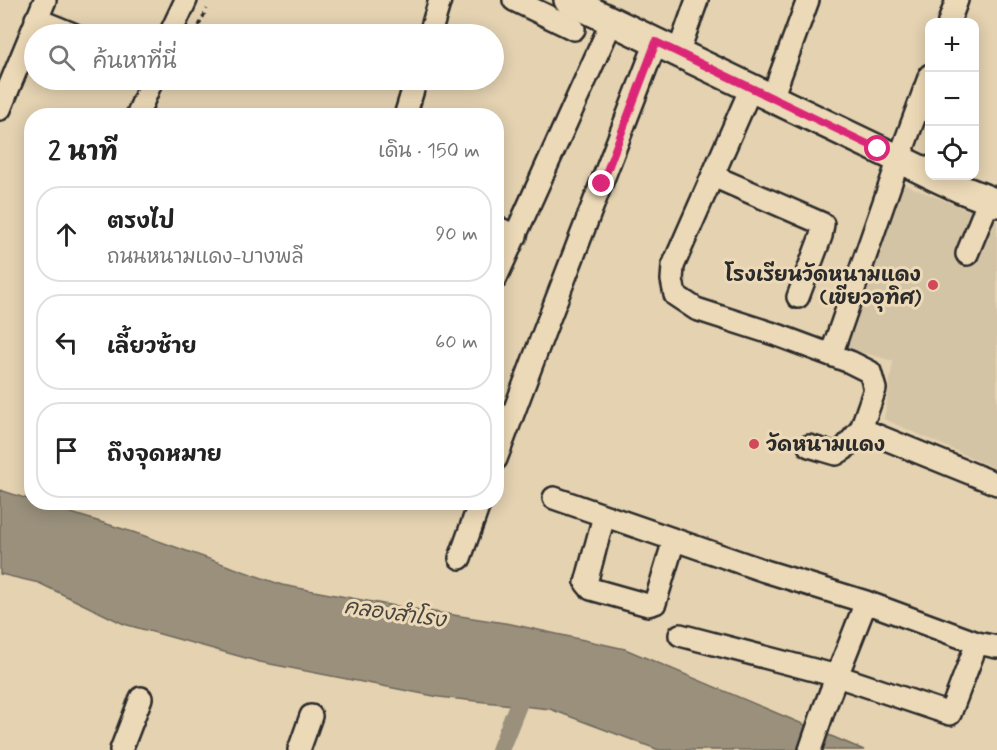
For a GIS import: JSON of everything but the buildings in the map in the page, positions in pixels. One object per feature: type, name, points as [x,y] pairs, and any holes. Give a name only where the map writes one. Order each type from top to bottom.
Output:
[{"type":"main road","points":[[568,0],[925,172]]},
{"type":"main road","points":[[942,180],[993,202]]},
{"type":"street","points":[[175,24],[186,0]]},
{"type":"street","points":[[433,24],[440,0]]},
{"type":"street","points":[[514,0],[574,29]]},
{"type":"street","points":[[504,438],[547,324],[667,47],[697,0]]},
{"type":"street","points":[[808,0],[762,93],[713,176],[673,266],[672,280],[675,295],[696,309],[780,336],[850,362],[870,372],[874,389],[861,429],[844,449],[836,454],[808,446]]},
{"type":"street","points":[[950,18],[957,0]]},
{"type":"street","points":[[37,6],[60,24]]},
{"type":"street","points":[[27,24],[37,6]]},
{"type":"street","points":[[31,24],[37,6]]},
{"type":"street","points":[[506,231],[612,21]]},
{"type":"street","points":[[0,72],[24,29]]},
{"type":"street","points":[[0,109],[24,42]]},
{"type":"street","points":[[831,355],[925,89]]},
{"type":"street","points":[[140,108],[148,90]]},
{"type":"street","points":[[407,108],[413,90]]},
{"type":"street","points":[[713,176],[823,225],[798,297]]},
{"type":"street","points":[[967,254],[993,202]]},
{"type":"street","points":[[861,429],[997,484]]},
{"type":"street","points":[[554,498],[765,572],[866,602],[987,645],[950,714],[837,676],[680,635]]},
{"type":"street","points":[[460,558],[477,510]]},
{"type":"street","points":[[604,516],[586,583],[591,589],[648,605],[655,603],[674,540]]},
{"type":"street","points":[[810,750],[866,602]]},
{"type":"street","points":[[121,750],[141,698]]},
{"type":"street","points":[[299,750],[311,716]]},
{"type":"path","points":[[200,24],[207,9]]},
{"type":"shaded area","name":"โรงเรียนวัดหนามแดง (เขียวอุทิศ)","points":[[903,184],[997,221],[997,469],[884,419],[893,361],[846,348]]},
{"type":"water","name":"คลองสำโรง","points":[[0,490],[24,498],[24,510],[62,510],[139,534],[282,585],[511,624],[625,649],[864,750],[659,750],[550,709],[439,697],[260,662],[124,624],[39,583],[0,574]]},
{"type":"waterway","points":[[500,750],[526,685]]},
{"type":"place","name":"โรงเรียนวัดหนามแดง (เขียวอุทิศ)","points":[[933,285]]},
{"type":"place","name":"วัดหนามแดง","points":[[754,444]]},
{"type":"route","points":[[602,184],[656,42],[878,149]]}]
